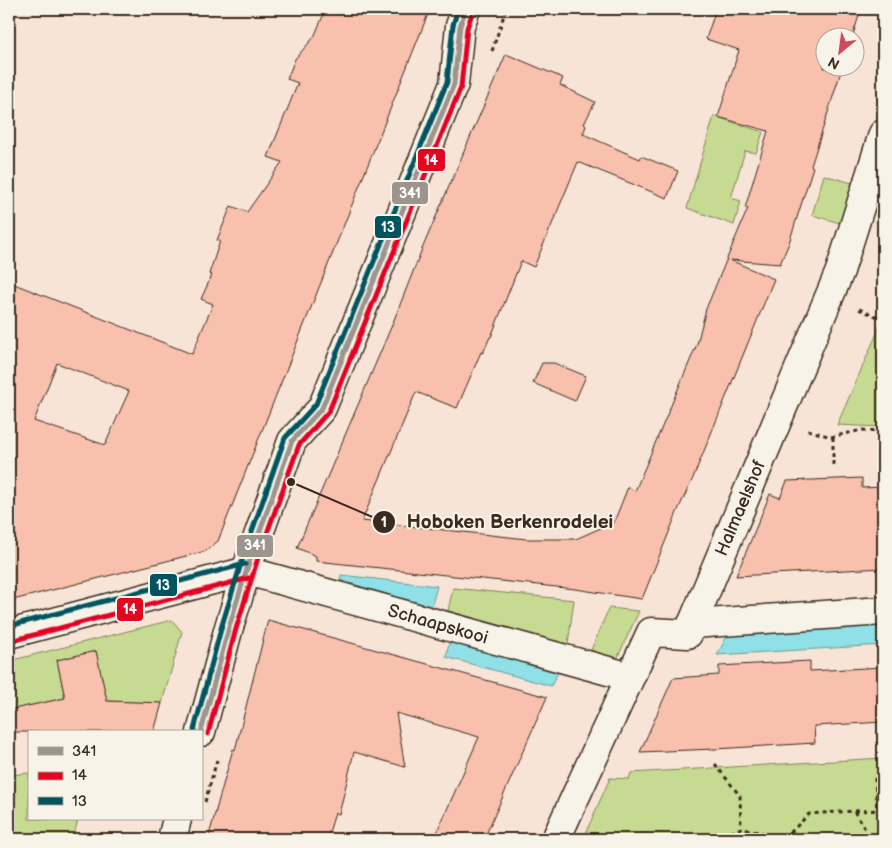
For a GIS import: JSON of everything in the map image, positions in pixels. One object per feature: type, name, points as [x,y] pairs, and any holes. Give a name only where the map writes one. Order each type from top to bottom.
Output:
[{"type":"street","points":[[202,730],[229,627],[292,441],[322,408],[332,386],[454,84],[460,26],[466,9]]},
{"type":"street","name":"Halmaelshof","points":[[692,624],[840,271],[882,144]]},
{"type":"street","points":[[9,634],[247,571]]},
{"type":"street","name":"Schaapskooi","points":[[247,571],[630,678]]},
{"type":"street","points":[[556,839],[651,632],[688,634],[692,624],[883,611]]},
{"type":"street","points":[[172,839],[177,820]]},
{"type":"path","points":[[858,309],[883,319]]},
{"type":"path","points":[[808,430],[831,437],[862,430],[883,431]]},
{"type":"path","points":[[833,437],[833,467]]},
{"type":"path","points":[[715,764],[740,796],[741,828]]},
{"type":"path","points":[[875,778],[877,810]]},
{"type":"path","points":[[716,839],[741,828],[785,839],[809,814],[883,810]]},
{"type":"path","points":[[854,811],[871,839]]},
{"type":"green space","points":[[714,116],[763,132],[756,153],[745,151],[731,198],[741,201],[734,225],[687,208]]},
{"type":"green space","points":[[824,175],[852,183],[840,223],[812,215]]},
{"type":"green space","points":[[881,324],[883,324],[883,427],[837,425]]},
{"type":"green space","points":[[453,588],[574,600],[568,644],[448,611]]},
{"type":"green space","points":[[609,608],[639,611],[617,659],[591,650]]},
{"type":"green space","points":[[172,620],[182,632],[162,703],[107,701],[96,651],[57,660],[65,698],[10,710],[9,661]]},
{"type":"green space","points":[[883,758],[883,839],[583,839],[610,778],[629,779],[631,773]]},
{"type":"green space","points":[[28,773],[28,820],[78,820],[73,839],[9,839],[9,775]]},
{"type":"water","points":[[341,575],[437,586],[431,608],[340,580]]},
{"type":"water","points":[[883,621],[883,645],[717,655],[729,632]]},
{"type":"water","points":[[451,635],[561,667],[551,686],[446,657]]},
{"type":"building","points":[[326,9],[430,9],[218,541],[206,551],[9,601],[9,282],[192,354],[213,304],[201,299],[212,275],[209,274],[220,241],[217,240],[231,206],[247,212],[282,162],[268,157],[298,83],[287,79],[295,59],[314,37]],"holes":[[[57,363],[129,391],[105,445],[34,421]]]},
{"type":"building","points":[[716,9],[861,9],[855,28],[814,28],[814,78],[839,78],[811,166],[813,167],[789,243],[780,264],[730,260],[774,279],[642,599],[575,589],[316,561],[316,556],[297,548],[506,54],[563,78],[560,85],[595,102],[584,124],[586,126],[583,134],[640,159],[641,156],[678,171],[667,198],[578,162],[534,267],[521,261],[491,337],[483,353],[481,352],[457,408],[416,392],[362,521],[527,539],[576,539],[614,522],[628,487],[635,491],[697,344],[706,309],[748,208],[745,208],[768,131],[718,117],[739,50],[706,39]]},
{"type":"building","points":[[542,363],[554,363],[586,376],[575,401],[533,383]]},
{"type":"building","points":[[862,478],[862,488],[883,487],[883,568],[736,576],[770,494],[780,498],[787,481]]},
{"type":"building","points":[[268,620],[547,697],[484,839],[434,839],[479,737],[396,713],[405,767],[354,752],[339,814],[335,813],[327,839],[208,839],[233,749],[235,750]]},
{"type":"building","points":[[96,651],[107,701],[162,703],[155,730],[28,730],[28,732],[9,732],[9,710],[65,698],[57,660]]},
{"type":"building","points":[[810,661],[810,671],[883,667],[883,722],[814,726],[815,743],[640,752],[673,678],[719,675],[719,666]]},
{"type":"transit line","name":"13","points":[[194,730],[222,625],[244,554],[285,438],[316,404],[447,82],[453,25],[458,9]]},
{"type":"transit line","name":"341","points":[[202,730],[229,627],[251,556],[292,441],[322,408],[454,84],[460,26],[466,9]]},
{"type":"transit line","name":"14","points":[[208,734],[236,629],[258,558],[299,445],[329,411],[461,87],[467,28],[473,11]]},
{"type":"transit line","name":"13","points":[[9,626],[245,564]]},
{"type":"transit line","name":"14","points":[[11,641],[249,578]]},
{"type":"place","name":"Hoboken Berkenrodelei","points":[[291,482]]}]
